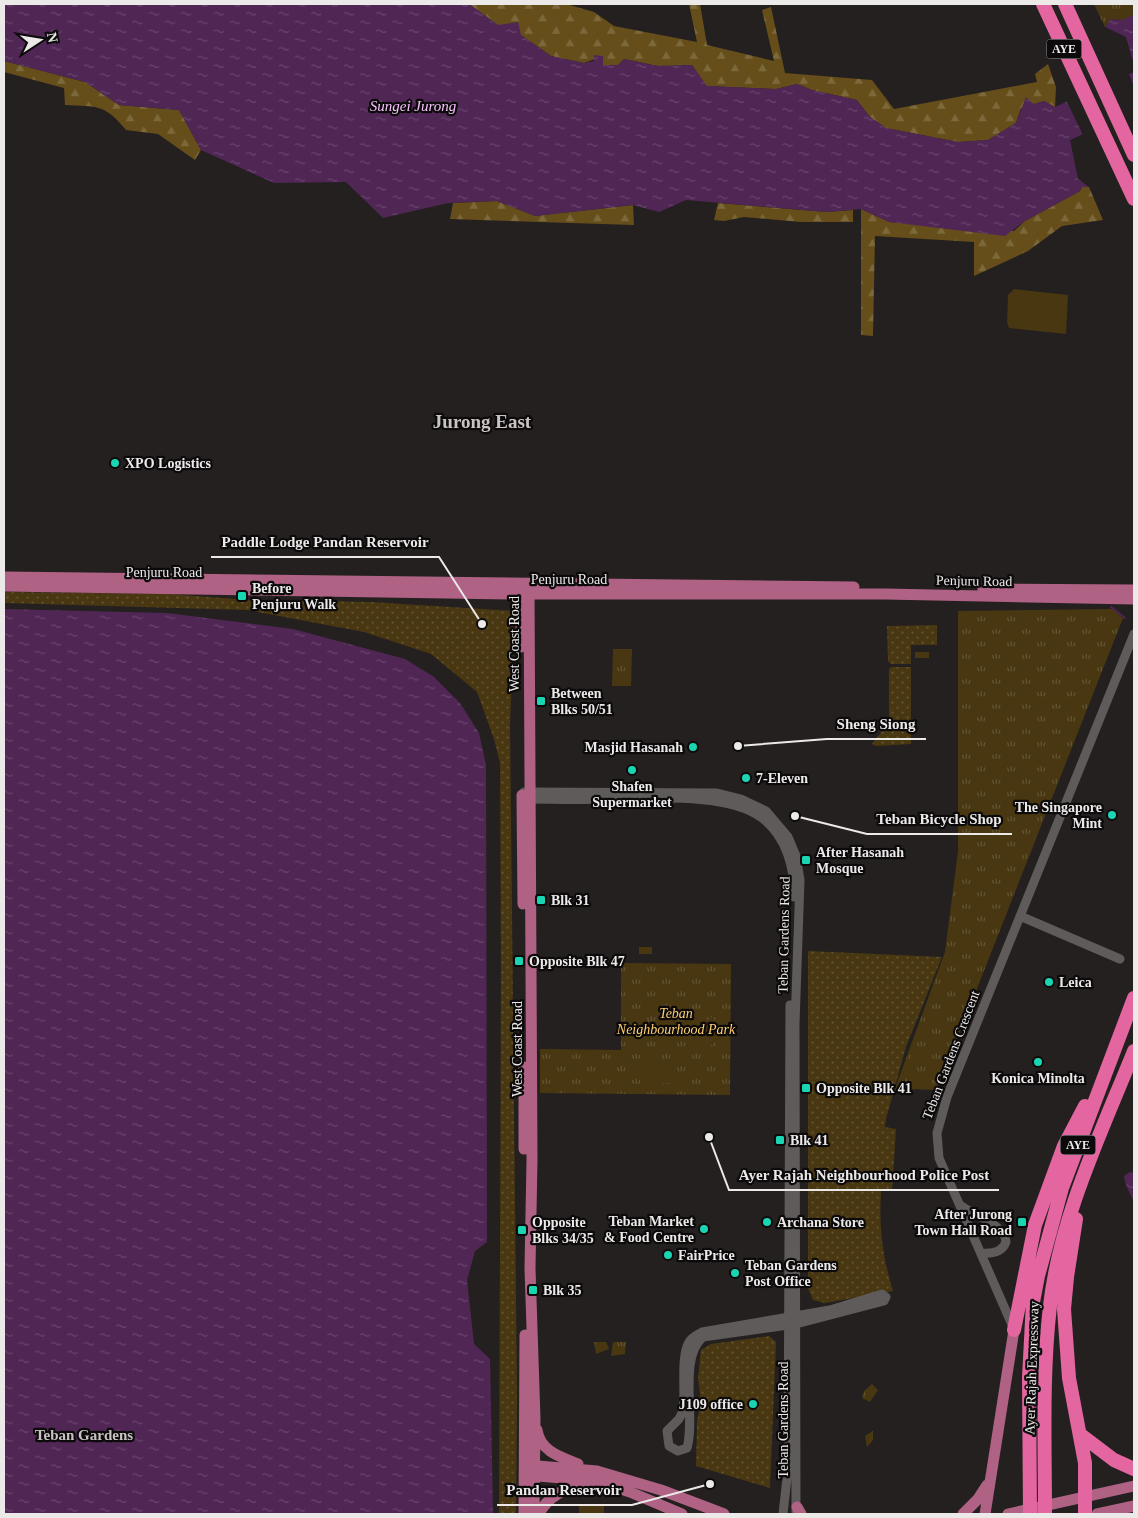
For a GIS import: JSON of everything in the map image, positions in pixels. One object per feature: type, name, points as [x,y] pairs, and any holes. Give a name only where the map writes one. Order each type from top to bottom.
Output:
[{"type":"highway","name":"AYE","points":[[1043,4],[1133,197]]},
{"type":"highway","name":"AYE","points":[[1065,4],[1134,155]]},
{"type":"highway","name":"Ayer Rajah Expressway","points":[[1030,1514],[1029,1377],[1033,1302],[1038,1276],[1062,1188],[1134,998]]},
{"type":"highway","points":[[1014,1330],[1035,1225],[1046,1190],[1064,1146],[1115,1047]]},
{"type":"highway","name":"Ayer Rajah Expressway","points":[[1045,1514],[1044,1378],[1050,1306],[1074,1201],[1134,1051]]},
{"type":"highway","points":[[1074,1201],[1076,1222],[1064,1310],[1069,1378],[1081,1435],[1086,1495],[1085,1514]]},
{"type":"highway","points":[[1081,1435],[1114,1460],[1134,1469]]},
{"type":"main road","name":"Penjuru Road","points":[[4,577],[525,588]]},
{"type":"main road","name":"Penjuru Road","points":[[4,586],[862,591],[1132,598]]},
{"type":"main road","name":"West Coast Road","points":[[525,588],[526,1317],[528,1470],[534,1514]]},
{"type":"main road","name":"West Coast Road","points":[[524,1514],[535,1419],[530,1276],[532,1152],[526,795]]},
{"type":"main road","points":[[985,1514],[1014,1330]]},
{"type":"main road","points":[[535,1419],[538,1438],[544,1446],[558,1457],[586,1468],[661,1490],[724,1514]]},
{"type":"main road","points":[[528,1470],[586,1468]]},
{"type":"main road","points":[[528,1470],[596,1482],[630,1492],[682,1514]]},
{"type":"main road","points":[[539,1514],[549,1501],[564,1491],[582,1483],[596,1482]]},
{"type":"main road","points":[[962,1514],[978,1499],[990,1482]]},
{"type":"main road","points":[[1008,1514],[1086,1495],[1134,1486]]},
{"type":"main road","points":[[1097,1514],[1134,1506]]},
{"type":"street","name":"Teban Gardens Crescent","points":[[1014,1330],[1008,1310],[939,1158],[936,1146],[939,1124],[1020,916],[1134,634]]},
{"type":"street","name":"Teban Gardens Road","points":[[526,795],[717,793],[741,799],[766,811],[788,837],[796,856],[800,880],[792,1024],[792,1321],[788,1469],[784,1514]]},
{"type":"street","points":[[1020,916],[1120,959]]},
{"type":"street","points":[[960,1205],[972,1214],[999,1227],[1005,1234],[1006,1242],[1000,1250],[996,1253],[981,1253]]},
{"type":"street","points":[[792,1321],[702,1332],[688,1343],[683,1411],[679,1419],[667,1431],[669,1446],[673,1450],[682,1451],[687,1448],[691,1358],[696,1343],[703,1337],[714,1334],[792,1321],[868,1306],[884,1301],[886,1297],[882,1294],[792,1321]]},
{"type":"street","name":"Teban Gardens Road","points":[[792,1321],[798,1512]]},
{"type":"green space","points":[[469,4],[566,4],[594,12],[614,26],[697,42],[689,4],[700,4],[707,45],[774,61],[762,10],[771,7],[785,73],[872,80],[894,109],[1037,82],[1035,74],[1048,64],[1056,87],[1055,107],[1044,101],[1021,108],[1016,123],[988,140],[958,142],[886,128],[870,117],[857,100],[812,90],[797,84],[776,89],[706,86],[692,65],[658,66],[624,59],[618,65],[603,65],[603,56],[584,63],[551,56],[521,35],[498,25]]},
{"type":"green space","points":[[1094,4],[1134,4],[1134,15],[1122,20],[1111,19],[1105,27]]},
{"type":"green space","points":[[4,61],[85,82],[119,105],[179,110],[201,150],[195,160],[158,134],[126,130],[112,115],[99,108],[65,105],[64,88],[4,72]]},
{"type":"green space","points":[[1082,187],[1089,187],[1103,220],[1062,226],[1028,251],[974,276],[974,242],[875,236],[873,336],[861,335],[861,209],[889,222],[1014,231],[1025,221],[1080,191]]},
{"type":"green space","points":[[497,201],[535,216],[633,205],[634,225],[450,219],[453,203]]},
{"type":"green space","points":[[718,203],[827,212],[853,210],[853,222],[801,222],[744,217],[724,221],[714,220]]},
{"type":"green space","points":[[1014,289],[1068,295],[1066,334],[1009,328],[1007,322],[1008,295]]},
{"type":"green space","points":[[4,592],[168,594],[249,600],[371,602],[514,611],[510,725],[517,1395],[516,1514],[499,1514],[500,763],[494,739],[477,692],[431,654],[364,632],[248,610],[4,603]]},
{"type":"green space","points":[[1112,609],[1123,618],[937,1090],[907,1089],[893,1094],[945,952],[958,851],[958,611]]},
{"type":"green space","points":[[937,625],[937,645],[911,645],[911,664],[891,664],[888,661],[887,626]]},
{"type":"green space","points":[[613,649],[632,649],[631,686],[612,686]]},
{"type":"green space","points":[[915,652],[929,652],[929,658],[915,658]]},
{"type":"green space","points":[[892,667],[911,667],[911,744],[876,746],[872,744],[882,731],[889,731],[889,669]]},
{"type":"green space","points":[[639,947],[652,947],[652,954],[639,954]]},
{"type":"green space","points":[[808,951],[942,957],[906,1047],[886,1119],[885,1127],[896,1129],[892,1191],[881,1191],[880,1204],[884,1253],[893,1291],[825,1303],[813,1300],[808,1288]]},
{"type":"green space","name":"Teban Neighbourhood Park","points":[[621,963],[731,964],[730,1095],[540,1093],[540,1049],[621,1050]]},
{"type":"green space","points":[[711,1017],[725,1028],[708,1049],[694,1038]]},
{"type":"green space","points":[[640,1062],[673,1062],[672,1083],[640,1083]]},
{"type":"green space","points":[[769,1336],[776,1342],[770,1488],[696,1466],[697,1421],[701,1403],[698,1378],[701,1350],[711,1344]]},
{"type":"green space","points":[[594,1342],[606,1342],[609,1349],[596,1354]]},
{"type":"green space","points":[[613,1342],[626,1342],[625,1354],[611,1356]]},
{"type":"green space","points":[[872,1384],[878,1390],[870,1402],[862,1398],[864,1391]]},
{"type":"green space","points":[[873,1431],[873,1440],[867,1447],[865,1436]]},
{"type":"green space","points":[[579,1505],[604,1506],[604,1514],[579,1514]]},
{"type":"water","name":"Sungei Jurong","points":[[4,4],[469,4],[498,25],[518,22],[521,35],[551,56],[584,63],[594,61],[594,55],[603,56],[603,65],[618,65],[624,59],[658,66],[692,65],[707,86],[776,89],[797,84],[812,90],[857,100],[870,117],[886,128],[958,142],[988,140],[1016,123],[1026,97],[1034,104],[1044,101],[1055,107],[1134,72],[1134,111],[1070,140],[1078,179],[1089,187],[1082,187],[1080,191],[1025,221],[1005,236],[889,222],[861,209],[827,212],[686,200],[659,212],[633,205],[535,216],[497,201],[448,203],[383,218],[346,182],[274,183],[201,150],[179,110],[119,105],[85,82],[4,61]]},
{"type":"water","points":[[1134,15],[1134,64],[1126,37],[1105,27],[1111,19],[1122,20]]},
{"type":"water","points":[[4,609],[167,613],[293,629],[405,659],[434,677],[460,703],[479,733],[486,765],[487,1242],[475,1251],[467,1280],[474,1344],[490,1359],[493,1514],[4,1514]]},
{"type":"water","points":[[1130,1172],[1134,1173],[1134,1203],[1124,1176]]},
{"type":"pier","points":[[1128,72],[1134,86],[1134,114],[1084,137],[1066,100]]},
{"type":"waterway","points":[[1111,607],[1125,618]]},
{"type":"place","name":"XPO Logistics","points":[[115,463]]},
{"type":"place","name":"Before Penjuru Walk","points":[[242,596]]},
{"type":"place","name":"Paddle Lodge Pandan Reservoir","points":[[482,624]]},
{"type":"place","name":"Between Blks 50/51","points":[[541,701]]},
{"type":"place","name":"Sheng Siong","points":[[738,746]]},
{"type":"place","name":"Masjid Hasanah","points":[[693,747]]},
{"type":"place","name":"Shafen Supermarket","points":[[632,770]]},
{"type":"place","name":"7-Eleven","points":[[746,778]]},
{"type":"place","name":"The Singapore Mint","points":[[1112,815]]},
{"type":"place","name":"Teban Bicycle Shop","points":[[795,816]]},
{"type":"place","name":"After Hasanah Mosque","points":[[806,860]]},
{"type":"place","name":"Blk 31","points":[[541,900]]},
{"type":"place","name":"Opposite Blk 47","points":[[519,961]]},
{"type":"place","name":"Leica","points":[[1049,982]]},
{"type":"place","name":"Konica Minolta","points":[[1038,1062]]},
{"type":"place","name":"Opposite Blk 41","points":[[806,1088]]},
{"type":"place","name":"Ayer Rajah Neighbourhood Police Post","points":[[709,1137]]},
{"type":"place","name":"Blk 41","points":[[780,1140]]},
{"type":"place","name":"Archana Store","points":[[767,1222]]},
{"type":"place","name":"After Jurong Town Hall Road","points":[[1022,1222]]},
{"type":"place","name":"Teban Market & Food Centre","points":[[704,1229]]},
{"type":"place","name":"Opposite Blks 34/35","points":[[522,1230]]},
{"type":"place","name":"FairPrice","points":[[668,1255]]},
{"type":"place","name":"Teban Gardens Post Office","points":[[735,1273]]},
{"type":"place","name":"Blk 35","points":[[533,1290]]},
{"type":"place","name":"J109 office","points":[[753,1404]]},
{"type":"place","name":"Pandan Reservoir","points":[[710,1484]]},
{"type":"district","name":"Jurong East","points":[[482,421]]},
{"type":"district","name":"Teban Gardens","points":[[84,1435]]}]
